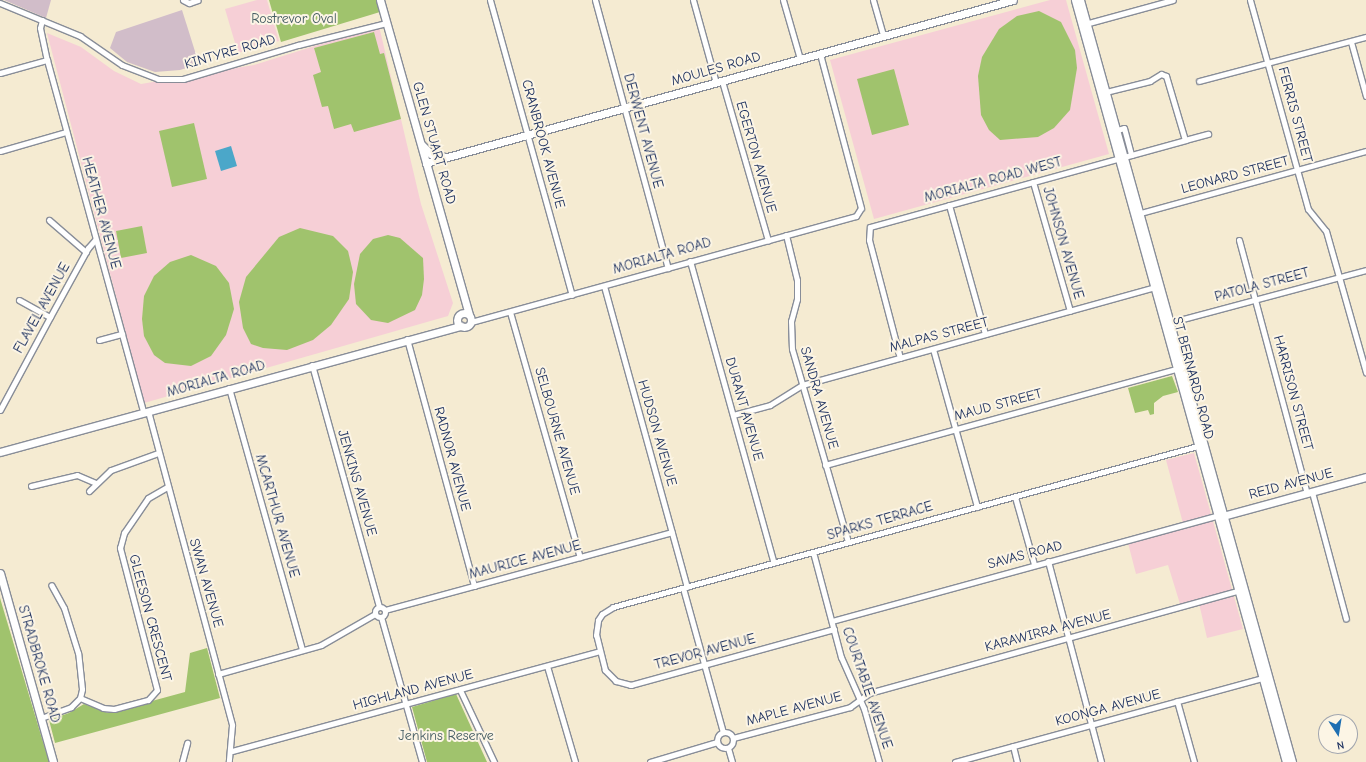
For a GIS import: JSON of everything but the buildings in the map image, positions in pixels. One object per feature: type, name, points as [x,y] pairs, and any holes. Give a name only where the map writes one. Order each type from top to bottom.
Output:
[{"type":"main road","name":"GLEN STUART ROAD","points":[[380,0],[421,143],[461,294],[469,314]]},
{"type":"main road","name":"MOULES ROAD","points":[[426,163],[1014,0]]},
{"type":"main road","name":"ST BERNARDS ROAD","points":[[1075,0],[1106,92],[1125,157]]},
{"type":"main road","name":"ST BERNARDS ROAD","points":[[1080,0],[1084,24],[1125,157],[1137,214],[1265,677],[1286,762]]},
{"type":"main road","points":[[421,143],[431,154],[448,157]]},
{"type":"main road","name":"GLEN STUART ROAD","points":[[459,315],[461,294]]},
{"type":"main road","points":[[469,314],[471,322],[468,326],[461,326],[458,321],[459,315],[469,314]]},
{"type":"main road","name":"MORIALTA ROAD","points":[[438,331],[459,315]]},
{"type":"main road","name":"MORIALTA ROAD","points":[[0,452],[407,339],[461,326]]},
{"type":"main road","name":"REID AVENUE","points":[[1220,515],[1310,493],[1366,477]]},
{"type":"main road","name":"STRADBROKE ROAD","points":[[0,573],[53,762]]},
{"type":"main road","name":"ST BERNARDS ROAD","points":[[1265,677],[1292,762]]},
{"type":"street","points":[[183,0],[189,3],[198,0]]},
{"type":"street","name":"CRANBROOK AVENUE","points":[[490,0],[572,295]]},
{"type":"street","name":"DERWENT AVENUE","points":[[595,0],[668,268]]},
{"type":"street","name":"EGERTON AVENUE","points":[[693,0],[768,240]]},
{"type":"street","points":[[784,0],[800,59]]},
{"type":"street","points":[[873,0],[883,36]]},
{"type":"street","points":[[1084,24],[1173,0]]},
{"type":"street","name":"FERRIS STREET","points":[[1250,0],[1308,209],[1326,231],[1339,277]]},
{"type":"street","name":"KINTYRE ROAD","points":[[0,2],[80,36],[122,65],[158,78],[183,79],[298,45],[386,23]]},
{"type":"street","name":"HEATHER AVENUE","points":[[42,20],[40,28],[47,60],[122,334],[145,412]]},
{"type":"street","points":[[1199,81],[1366,37]]},
{"type":"street","points":[[1351,42],[1366,96]]},
{"type":"street","name":"MORIALTA ROAD","points":[[471,322],[856,216],[860,212],[861,208],[820,54]]},
{"type":"street","points":[[0,73],[47,60]]},
{"type":"street","points":[[1106,92],[1146,82],[1161,74],[1166,76],[1185,140]]},
{"type":"street","points":[[0,151],[66,132]]},
{"type":"street","name":"MORIALTA ROAD WEST","points":[[900,358],[871,247],[869,229],[876,224],[1208,134]]},
{"type":"street","name":"LEONARD STREET","points":[[1137,214],[1366,152]]},
{"type":"street","name":"JOHNSON AVENUE","points":[[1033,182],[1070,311]]},
{"type":"street","points":[[949,205],[985,334]]},
{"type":"street","points":[[49,220],[86,252]]},
{"type":"street","name":"SANDRA AVENUE","points":[[786,235],[797,280],[797,299],[791,321],[792,349],[848,542]]},
{"type":"street","name":"FLAVEL AVENUE","points":[[0,410],[86,252],[96,240]]},
{"type":"street","name":"HARRISON STREET","points":[[1239,240],[1346,619]]},
{"type":"street","name":"DURANT AVENUE","points":[[690,261],[774,563]]},
{"type":"street","name":"PATOLA STREET","points":[[1167,323],[1366,270]]},
{"type":"street","points":[[1339,277],[1366,372]]},
{"type":"street","name":"HUDSON AVENUE","points":[[604,286],[672,532],[723,732]]},
{"type":"street","name":"MALPAS STREET","points":[[733,415],[770,405],[802,385],[1157,287]]},
{"type":"street","points":[[19,300],[50,316]]},
{"type":"street","name":"SELBOURNE AVENUE","points":[[510,312],[580,557]]},
{"type":"street","points":[[98,340],[122,334]]},
{"type":"street","name":"RADNOR AVENUE","points":[[407,339],[474,586]]},
{"type":"street","points":[[933,349],[977,506]]},
{"type":"street","name":"JENKINS AVENUE","points":[[312,365],[379,607]]},
{"type":"street","name":"MAUD STREET","points":[[825,465],[1180,368]]},
{"type":"street","name":"MCARTHUR AVENUE","points":[[229,388],[302,650]]},
{"type":"street","name":"SWAN AVENUE","points":[[145,412],[158,453],[232,725],[232,751],[230,762]]},
{"type":"street","name":"SPARKS TERRACE","points":[[600,651],[596,627],[607,610],[685,587],[1201,445]]},
{"type":"street","points":[[89,491],[111,470],[158,453]]},
{"type":"street","points":[[31,486],[77,475],[96,483]]},
{"type":"street","name":"GLEESON CRESCENT","points":[[80,698],[103,708],[114,709],[148,700],[157,690],[120,548],[124,533],[148,498],[167,488]]},
{"type":"street","points":[[1016,497],[1034,564]]},
{"type":"street","name":"SAVAS ROAD","points":[[832,621],[1034,564],[1220,515]]},
{"type":"street","name":"MAURICE AVENUE","points":[[385,610],[672,532]]},
{"type":"street","name":"COURTABIE AVENUE","points":[[813,552],[841,657],[860,699],[879,762]]},
{"type":"street","points":[[1048,561],[1101,762]]},
{"type":"street","points":[[41,718],[71,707],[80,698],[82,682],[78,654],[64,608],[51,585]]},
{"type":"street","name":"KARAWIRRA AVENUE","points":[[860,699],[869,693],[1241,590]]},
{"type":"street","points":[[218,674],[329,641],[376,614],[379,607],[385,610],[381,617]]},
{"type":"street","points":[[376,614],[381,617],[422,762]]},
{"type":"street","name":"TREVOR AVENUE","points":[[600,651],[605,670],[622,684],[631,684],[834,629]]},
{"type":"street","name":"HIGHLAND AVENUE","points":[[232,751],[406,705],[600,651]]},
{"type":"street","points":[[547,666],[575,762]]},
{"type":"street","name":"KOONGA AVENUE","points":[[955,762],[1265,677]]},
{"type":"street","points":[[460,690],[494,762]]},
{"type":"street","name":"MAPLE AVENUE","points":[[733,738],[850,707],[860,699]]},
{"type":"street","points":[[1177,701],[1194,762]]},
{"type":"street","points":[[717,742],[719,735],[723,732],[730,734],[733,738],[728,748],[732,762]]},
{"type":"street","points":[[717,742],[723,748],[728,748]]},
{"type":"street","points":[[650,762],[717,742]]},
{"type":"street","points":[[182,762],[187,744]]},
{"type":"street","points":[[1013,746],[1017,762]]},
{"type":"shaded area","points":[[4,0],[51,0],[46,18]]},
{"type":"shaded area","points":[[257,0],[267,0],[279,41],[238,53],[225,9]]},
{"type":"shaded area","points":[[1050,0],[1066,0],[1109,154],[874,219],[830,60]]},
{"type":"shaded area","points":[[182,10],[199,64],[180,70],[155,72],[127,62],[110,48],[116,32]]},
{"type":"shaded area","points":[[379,26],[421,204],[453,303],[448,316],[144,403],[47,33],[81,47],[114,71],[141,84],[254,65]]},
{"type":"shaded area","points":[[1194,453],[1243,629],[1207,638],[1198,599],[1180,604],[1168,565],[1136,574],[1128,543],[1184,527],[1166,460]]},
{"type":"green space","name":"Rostrevor Oval","points":[[269,0],[377,0],[380,12],[281,42]]},
{"type":"green space","points":[[1039,11],[1061,22],[1075,50],[1077,68],[1070,110],[1054,128],[1038,137],[1000,140],[989,130],[981,115],[978,76],[982,57],[999,29],[1017,16]]},
{"type":"green space","points":[[374,32],[380,54],[384,53],[401,119],[354,132],[351,124],[334,129],[328,106],[322,107],[313,75],[321,72],[314,48]]},
{"type":"green space","points":[[894,69],[909,125],[872,135],[857,79]]},
{"type":"green space","points":[[194,123],[207,179],[172,187],[159,131]]},
{"type":"green space","points":[[142,226],[147,253],[121,258],[116,231]]},
{"type":"green space","points":[[300,228],[333,236],[348,251],[353,272],[349,299],[331,325],[313,340],[287,350],[263,348],[251,344],[243,328],[239,302],[246,277],[279,237]]},
{"type":"green space","points":[[388,235],[400,238],[423,258],[424,279],[422,295],[415,310],[388,323],[371,320],[356,304],[354,284],[360,254],[373,239]]},
{"type":"green space","points":[[191,255],[216,266],[229,283],[234,309],[226,335],[211,356],[191,366],[165,363],[154,355],[144,336],[142,319],[144,296],[154,276],[170,262]]},
{"type":"green space","points":[[1172,376],[1178,392],[1163,396],[1154,403],[1154,414],[1150,415],[1148,410],[1135,413],[1128,388]]},
{"type":"green space","points":[[0,598],[49,762],[0,762]]},
{"type":"green space","points":[[207,648],[220,698],[55,743],[49,720],[69,713],[84,704],[108,713],[185,692],[190,653]]},
{"type":"green space","name":"Jenkins Reserve","points":[[456,694],[487,762],[427,762],[412,707]]},
{"type":"water","points":[[231,146],[237,166],[221,171],[215,151]]}]
